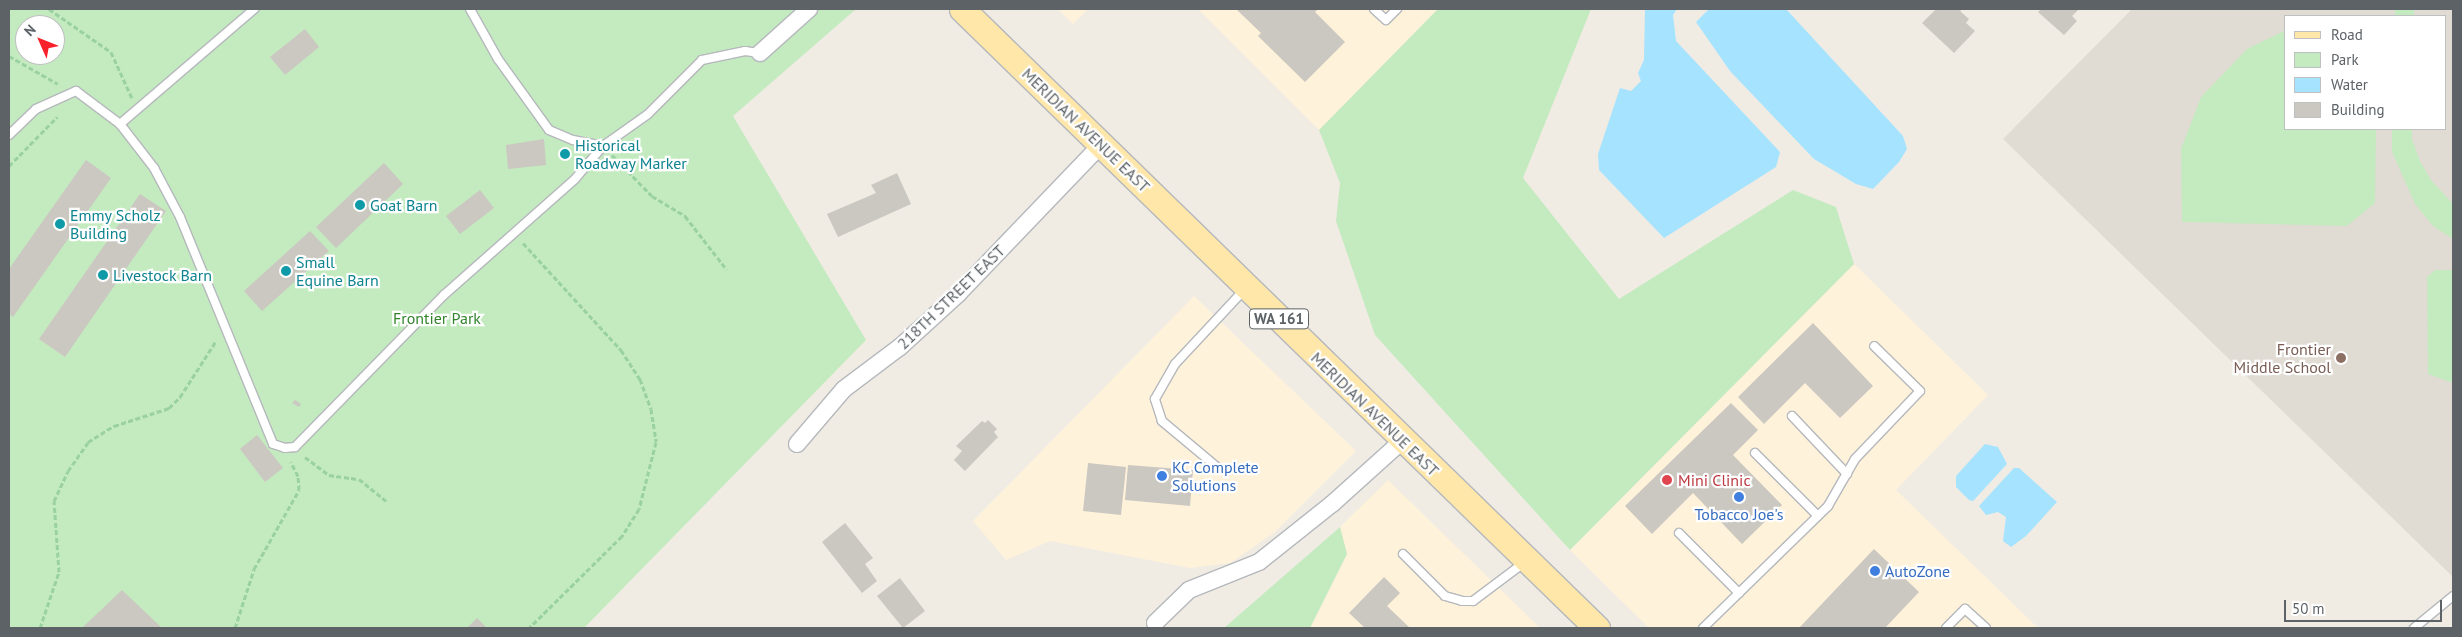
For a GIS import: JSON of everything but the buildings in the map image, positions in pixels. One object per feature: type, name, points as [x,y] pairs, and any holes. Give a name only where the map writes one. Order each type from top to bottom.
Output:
[{"type":"main road","name":"MERIDIAN AVENUE EAST","points":[[962,9],[1402,441],[1597,628]]},
{"type":"street","points":[[760,53],[809,9]]},
{"type":"street","name":"218TH STREET EAST","points":[[797,444],[844,389],[900,346],[958,294],[1102,145]]},
{"type":"street","points":[[1155,623],[1189,590],[1236,574],[1267,556],[1332,504],[1402,441]]},
{"type":"lane","points":[[120,124],[254,9]]},
{"type":"lane","points":[[470,9],[498,60],[549,130],[573,140],[604,146]]},
{"type":"lane","points":[[1374,9],[1386,20],[1397,9]]},
{"type":"lane","points":[[9,135],[36,109],[78,92],[120,124],[154,168],[180,217],[273,444],[284,448],[296,446],[444,295],[575,179],[604,146],[648,114],[702,60],[745,50],[760,53]]},
{"type":"lane","points":[[1217,467],[1162,421],[1155,399],[1175,364],[1247,288]]},
{"type":"lane","points":[[1703,628],[1818,516],[1865,446],[1920,391],[1874,346]]},
{"type":"lane","points":[[1792,416],[1847,474]]},
{"type":"lane","points":[[1755,453],[1818,516]]},
{"type":"lane","points":[[1679,532],[1739,593]]},
{"type":"lane","points":[[1403,554],[1445,596],[1462,602],[1473,601],[1527,560]]},
{"type":"lane","points":[[2414,628],[2453,596]]},
{"type":"lane","points":[[1946,628],[1965,609],[1986,628]]},
{"type":"path","points":[[49,9],[110,52],[137,110]]},
{"type":"path","points":[[9,56],[48,79],[78,92],[9,166]]},
{"type":"path","points":[[604,146],[652,196],[685,216],[727,270]]},
{"type":"path","points":[[514,233],[621,350],[640,379],[651,409],[656,442],[639,509],[622,536],[529,628]]},
{"type":"path","points":[[40,628],[59,572],[54,502],[68,471],[88,442],[114,426],[169,408],[180,397],[225,327]]},
{"type":"path","points":[[296,446],[310,462],[329,475],[359,479],[387,502]]},
{"type":"path","points":[[235,628],[254,569],[299,490],[298,476],[284,448]]},
{"type":"shaded area","points":[[1058,9],[1088,9],[1073,24]]},
{"type":"shaded area","points":[[1198,9],[1438,9],[1319,130]]},
{"type":"shaded area","name":"Frontier Middle School","points":[[2132,9],[2453,9],[2453,577],[2003,139]]},
{"type":"shaded area","points":[[1854,264],[1988,395],[1896,490],[2038,628],[1649,628],[1570,550]]},
{"type":"shaded area","points":[[1194,296],[1356,451],[1274,533],[1230,563],[1190,568],[1050,541],[1006,560],[973,521]]},
{"type":"shaded area","points":[[1388,480],[1540,628],[1310,628],[1347,554],[1340,527]]},
{"type":"green space","name":"Frontier Park","points":[[9,9],[856,9],[733,116],[866,340],[584,628],[9,628]]},
{"type":"green space","points":[[1438,9],[1591,9],[1523,178],[1619,299],[1793,190],[1836,207],[1854,264],[1570,550],[1375,335],[1336,221],[1340,183],[1319,130]]},
{"type":"green space","points":[[2395,9],[2414,9],[2414,15],[2395,15]]},
{"type":"green space","points":[[2284,31],[2284,130],[2376,130],[2375,203],[2347,226],[2182,222],[2181,149],[2201,97],[2247,49]]},
{"type":"green space","points":[[2392,130],[2412,130],[2412,139],[2420,161],[2431,180],[2453,204],[2453,239],[2433,226],[2415,204],[2392,152]]},
{"type":"green space","points":[[2435,270],[2453,270],[2453,383],[2428,374],[2427,277]]},
{"type":"green space","points":[[1340,527],[1347,554],[1310,628],[1224,628]]},
{"type":"water","points":[[1645,9],[1677,9],[1673,15],[1676,41],[1780,152],[1776,167],[1664,238],[1599,170],[1598,154],[1620,88],[1631,91],[1641,81],[1638,73],[1644,60]]},
{"type":"water","points":[[1709,9],[1786,9],[1903,136],[1907,149],[1899,162],[1873,189],[1856,184],[1814,159],[1730,71],[1696,22]]},
{"type":"water","points":[[1985,444],[1998,447],[2007,464],[1973,501],[1969,500],[1956,487],[1956,476]]},
{"type":"water","points":[[2014,468],[2019,468],[2057,502],[2026,536],[2011,547],[2003,541],[2006,517],[1998,512],[1986,515],[1979,506]]},
{"type":"place","name":"Historical Roadway Marker","points":[[565,154]]},
{"type":"place","name":"Goat Barn","points":[[360,205]]},
{"type":"place","name":"Emmy Scholz Building","points":[[60,224]]},
{"type":"place","name":"Small Equine Barn","points":[[286,271]]},
{"type":"place","name":"Livestock Barn","points":[[103,275]]},
{"type":"place","name":"Frontier Middle School","points":[[2341,358]]},
{"type":"place","name":"KC Complete Solutions","points":[[1162,476]]},
{"type":"place","name":"Mini Clinic","points":[[1667,480]]},
{"type":"place","name":"Tobacco Joe's","points":[[1739,497]]},
{"type":"place","name":"AutoZone","points":[[1875,571]]}]
